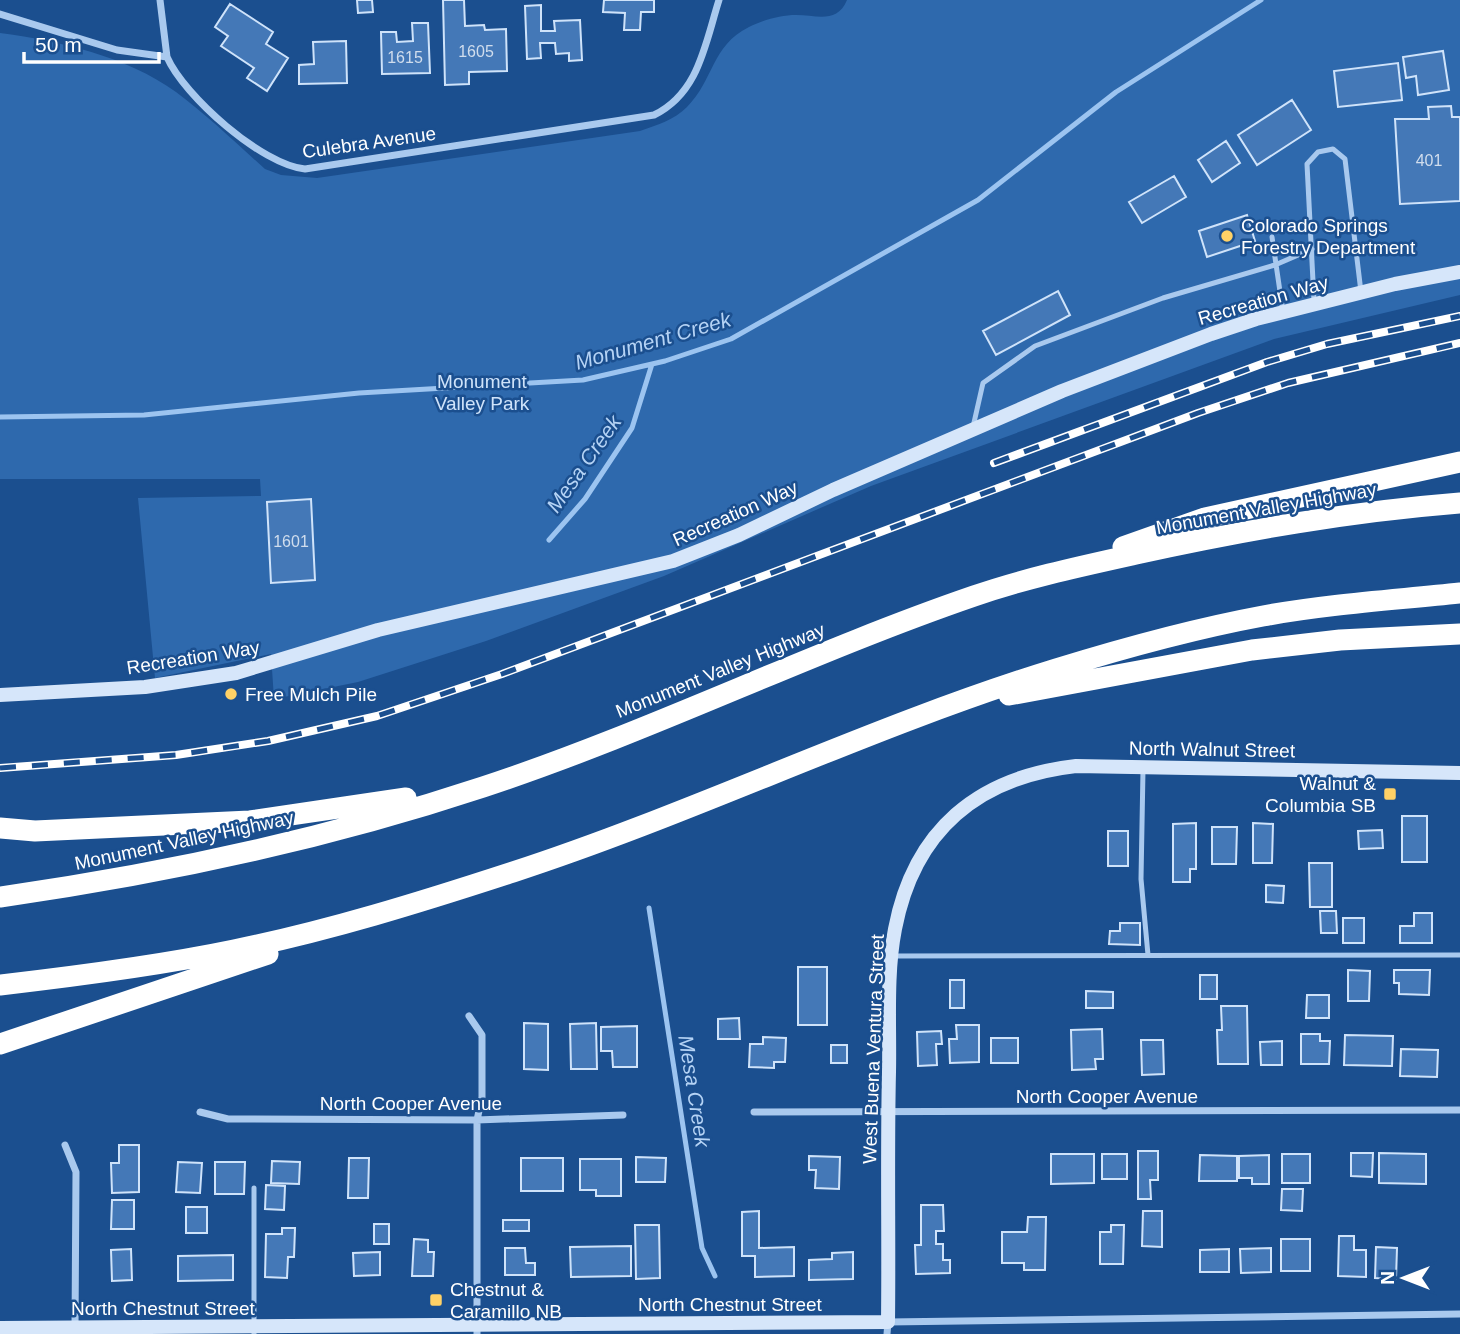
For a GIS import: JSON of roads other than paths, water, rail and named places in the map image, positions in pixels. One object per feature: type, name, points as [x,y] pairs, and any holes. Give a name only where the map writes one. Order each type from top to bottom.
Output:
[{"type":"highway","points":[[1066,570],[1205,518],[1460,462]]},
{"type":"highway","name":"Monument Valley Highway","points":[[0,897],[119,880],[218,859],[331,831],[484,787],[860,638],[976,595],[1066,570],[1259,528],[1362,511],[1460,503]]},
{"type":"highway","points":[[0,985],[136,967],[221,952],[369,916],[516,871],[670,815],[955,703],[1056,669],[1198,630],[1266,615],[1460,593]]},
{"type":"highway","points":[[955,703],[1070,686],[1252,650],[1340,640],[1460,634]]},
{"type":"highway","points":[[0,828],[35,831],[250,821],[484,787]]},
{"type":"highway","points":[[0,1044],[213,974],[369,916]]},
{"type":"main road","name":"Recreation Way","points":[[0,695],[145,687],[236,673],[378,630],[673,561],[739,535],[1062,391],[1211,334],[1361,292],[1460,272]]},
{"type":"main road","name":"North Walnut Street","points":[[970,802],[993,787],[1046,769],[1076,766],[1460,773]]},
{"type":"main road","name":"West Buena Ventura Street","points":[[887,1328],[892,956],[902,900],[913,871],[928,844],[970,802]]},
{"type":"main road","name":"North Chestnut Street","points":[[0,1328],[74,1331],[887,1328]]},
{"type":"street","points":[[0,14],[117,50],[167,57],[160,0]]},
{"type":"street","name":"Culebra Avenue","points":[[167,57],[184,88],[263,154],[292,168],[306,169],[654,115],[680,99],[689,85],[719,0]]},
{"type":"street","points":[[469,1016],[482,1035],[482,1097],[477,1120],[476,1330]]},
{"type":"street","name":"North Cooper Avenue","points":[[754,1112],[1460,1110]]},
{"type":"street","name":"North Cooper Avenue","points":[[200,1112],[228,1119],[477,1120],[623,1115]]},
{"type":"street","points":[[65,1145],[76,1172],[74,1331]]},
{"type":"street","name":"North Chestnut Street","points":[[887,1328],[1460,1314]]},
{"type":"lane","points":[[1315,304],[1307,164],[1318,152],[1333,149],[1345,159],[1361,292]]},
{"type":"lane","points":[[1272,237],[1283,312]]},
{"type":"lane","points":[[973,430],[983,383],[1035,346],[1163,298],[1275,264],[1312,249]]},
{"type":"lane","points":[[1143,767],[1141,879],[1148,955]]},
{"type":"lane","points":[[892,956],[1460,955]]},
{"type":"lane","points":[[254,1188],[254,1330]]},
{"type":"waterway","name":"Monument Creek","points":[[0,417],[144,415],[359,393],[583,380],[665,361],[731,339],[978,200],[1116,92],[1261,0]]},
{"type":"waterway","name":"Mesa Creek","points":[[549,540],[585,499],[632,428],[652,364]]},
{"type":"waterway","name":"Mesa Creek","points":[[649,908],[702,1248],[715,1276]]},
{"type":"railway","points":[[994,463],[1267,362],[1327,344],[1460,316]]},
{"type":"railway","points":[[0,768],[176,755],[268,741],[377,716],[502,674],[1198,413],[1288,383],[1460,343]]},
{"type":"place","name":"Colorado Springs Forestry Department","points":[[1227,236]]},
{"type":"place","name":"Free Mulch Pile","points":[[231,694]]},
{"type":"place","name":"Walnut & Columbia SB","points":[[1390,794]]},
{"type":"place","name":"Chestnut & Caramillo NB","points":[[436,1300]]},
{"type":"park label","name":"Monument Valley Park","points":[[482,392]]}]
